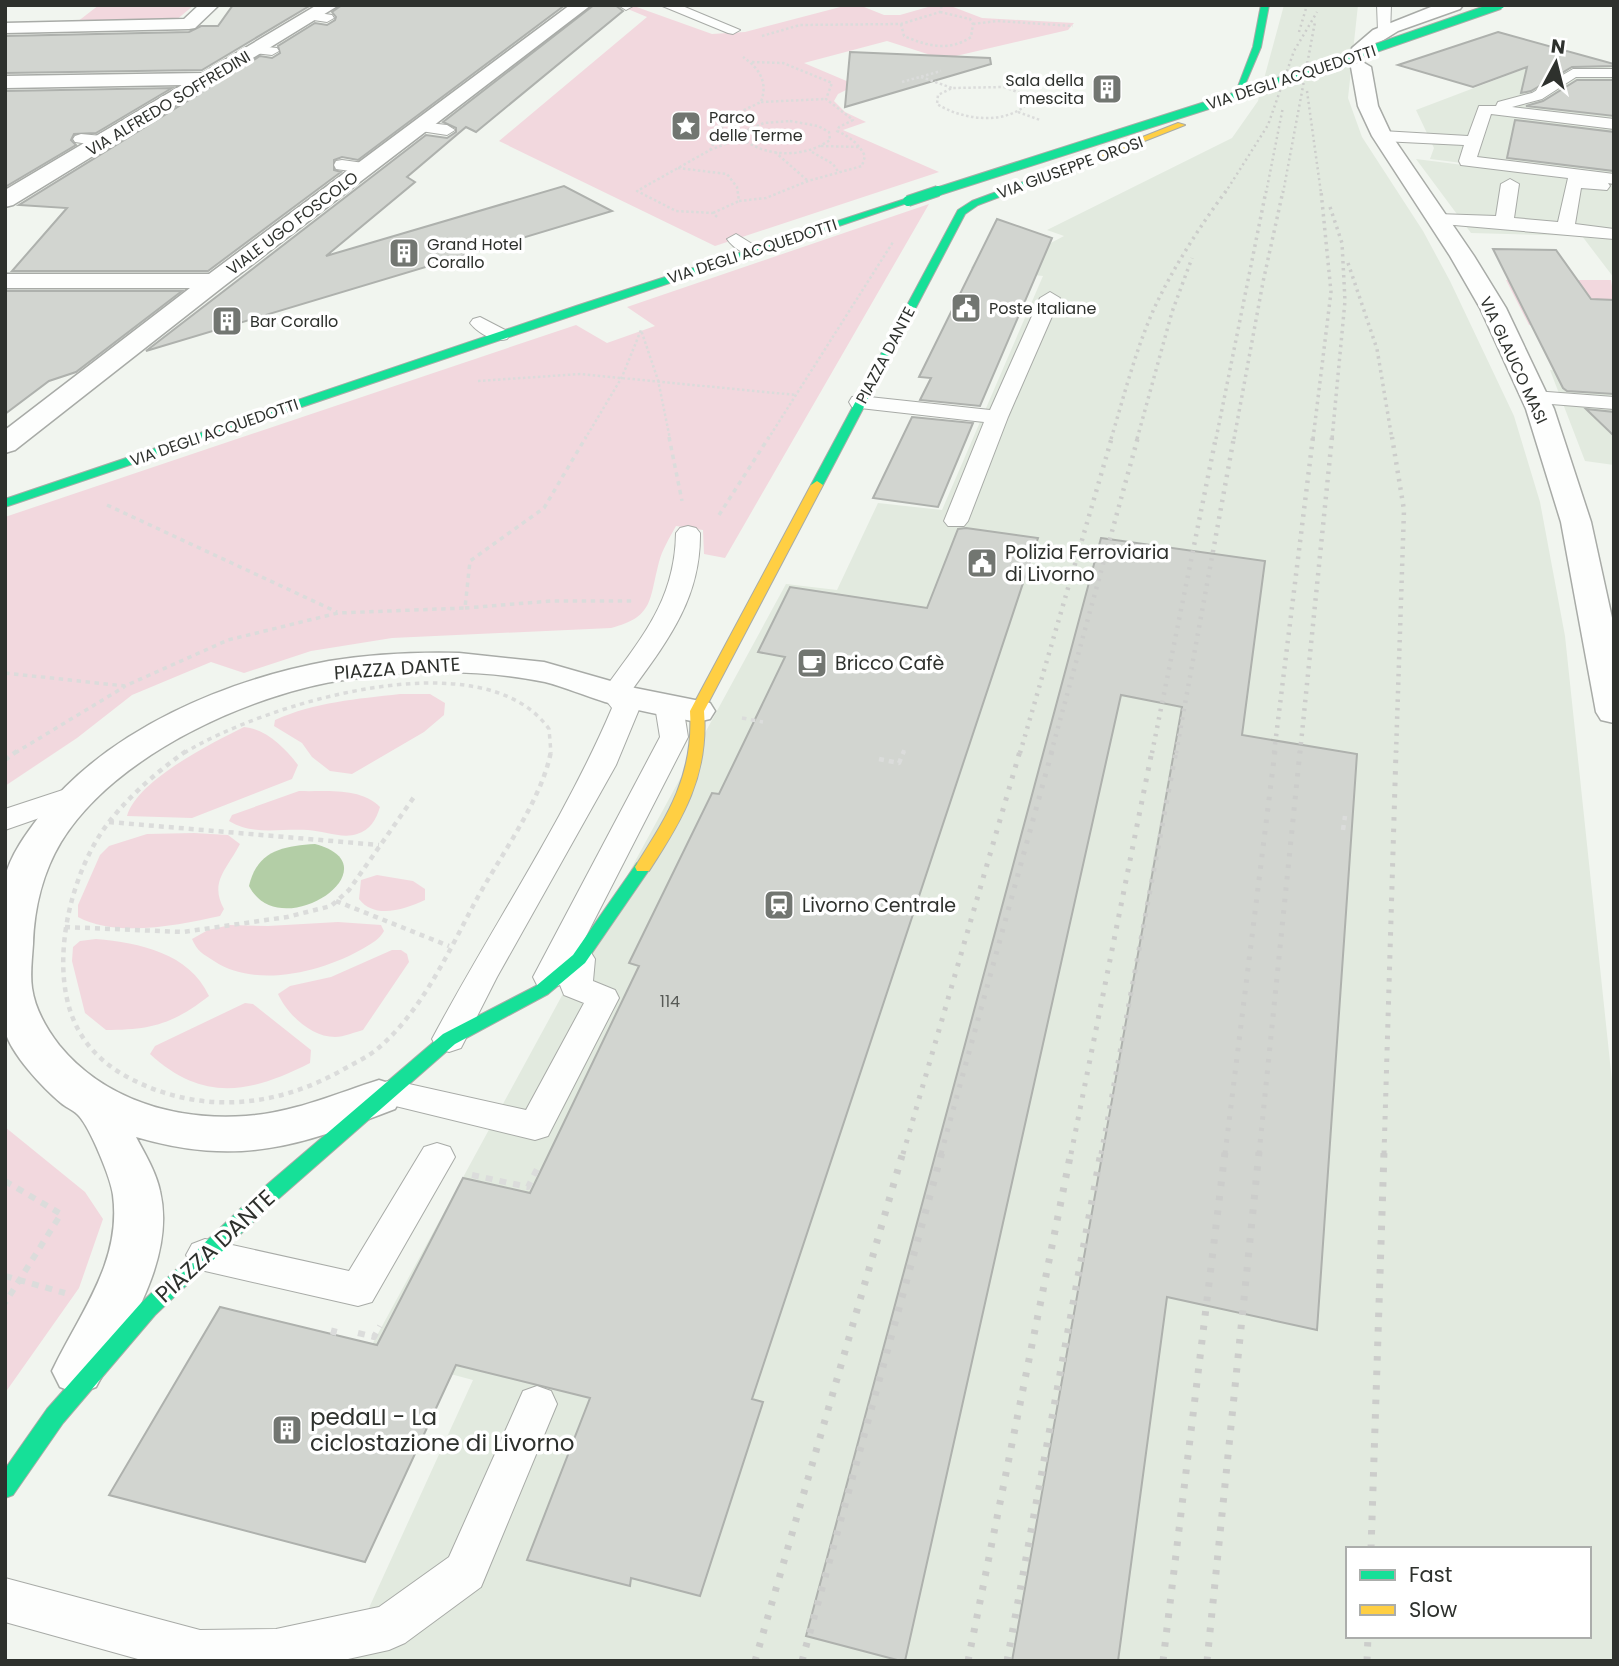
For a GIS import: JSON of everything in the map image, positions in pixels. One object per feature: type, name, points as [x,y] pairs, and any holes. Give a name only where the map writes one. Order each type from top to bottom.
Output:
[{"type":"street","points":[[5,28],[64,30],[84,26],[189,24],[210,5]]},
{"type":"street","name":"VIALE UGO FOSCOLO","points":[[12,436],[582,5]]},
{"type":"street","points":[[1240,87],[1255,57],[1264,23],[1265,5]]},
{"type":"street","name":"VIA DEGLI ACQUEDOTTI","points":[[1361,63],[1371,38],[1454,5]]},
{"type":"street","name":"VIA DEGLI ACQUEDOTTI","points":[[5,503],[752,250],[1261,88],[1500,5]]},
{"type":"street","name":"VIA ALFREDO SOFFREDINI","points":[[5,200],[323,13]]},
{"type":"street","points":[[64,30],[84,48]]},
{"type":"street","points":[[228,45],[266,48]]},
{"type":"street","name":"VIA GLAUCO MASI","points":[[1361,63],[1368,106],[1382,136],[1493,308],[1534,397],[1603,606],[1614,712]]},
{"type":"street","points":[[5,82],[209,79]]},
{"type":"street","name":"VIA GIUSEPPE OROSI","points":[[961,212],[975,203],[1181,125]]},
{"type":"street","name":"PIAZZA DANTE","points":[[666,699],[860,402],[961,212]]},
{"type":"street","points":[[5,281],[215,281]]},
{"type":"street","name":"PIAZZA DANTE","points":[[5,1488],[55,1416],[148,1309],[205,1255],[323,1147],[391,1093],[449,1039],[542,990],[579,958],[665,834],[697,764],[700,731],[666,699],[545,673],[469,663],[419,663],[331,671],[261,689],[191,719],[125,757],[70,805],[48,832],[30,869],[14,917],[10,955],[11,989],[27,1035],[68,1082],[96,1104],[181,1129],[244,1134],[328,1116],[391,1093]]},
{"type":"street","name":"PIAZZA DANTE","points":[[55,1416],[112,1307],[136,1245],[137,1195],[131,1175],[96,1104]]},
{"type":"lane","points":[[667,5],[733,30]]},
{"type":"lane","points":[[1384,5],[1385,31]]},
{"type":"lane","points":[[1485,109],[1537,96],[1573,73],[1614,73]]},
{"type":"lane","points":[[1485,109],[1614,124]]},
{"type":"lane","points":[[1485,109],[1466,161],[1614,179]]},
{"type":"lane","points":[[420,127],[447,130]]},
{"type":"lane","points":[[1382,136],[1474,141]]},
{"type":"lane","points":[[81,139],[102,141]]},
{"type":"lane","points":[[342,165],[365,168]]},
{"type":"lane","points":[[1566,227],[1574,182],[1614,188]]},
{"type":"lane","points":[[1504,222],[1510,184]]},
{"type":"lane","points":[[1437,219],[1566,227],[1614,234]]},
{"type":"lane","points":[[736,239],[752,250]]},
{"type":"lane","points":[[956,521],[997,418],[1050,298]]},
{"type":"lane","points":[[480,323],[500,335]]},
{"type":"lane","points":[[1534,397],[1614,403]]},
{"type":"lane","points":[[860,402],[997,418]]},
{"type":"lane","points":[[542,990],[674,737],[666,699],[676,605],[684,583],[688,533]]},
{"type":"lane","name":"PIAZZA DANTE","points":[[449,1039],[481,977],[602,765],[626,707],[666,699]]},
{"type":"lane","name":"PIAZZA DANTE","points":[[5,820],[70,805]]},
{"type":"lane","points":[[391,1093],[535,1126],[603,998],[576,987],[579,958]]},
{"type":"lane","points":[[205,1255],[358,1290],[450,1165]]},
{"type":"lane","points":[[5,1600],[203,1657],[276,1652],[389,1627],[465,1572],[537,1404]]},
{"type":"path","points":[[940,12],[942,5]]},
{"type":"path","points":[[754,39],[800,24],[901,24],[940,12],[970,19],[973,24],[971,37],[965,42],[942,48],[904,36],[901,24]]},
{"type":"path","points":[[973,24],[997,21],[1073,26]]},
{"type":"path","points":[[739,55],[757,66],[763,78],[766,91],[761,102]]},
{"type":"path","points":[[750,62],[783,63],[832,83],[826,99]]},
{"type":"path","points":[[902,82],[942,71]]},
{"type":"path","points":[[921,77],[952,88],[976,85],[1001,87],[1021,93],[1029,102],[1022,110],[1002,116],[962,115],[937,104],[938,95],[952,88]]},
{"type":"path","points":[[710,150],[727,118],[761,102],[826,99],[853,120],[839,127],[837,131]]},
{"type":"path","points":[[790,121],[853,137],[865,156],[862,166],[808,181],[766,198],[739,201],[713,213],[676,211],[637,191],[710,150],[741,138],[743,132],[764,123],[790,121]]},
{"type":"path","points":[[811,151],[830,140],[829,132]]},
{"type":"path","points":[[741,138],[748,145],[775,152],[811,151],[826,158],[839,173]]},
{"type":"path","points":[[820,146],[860,147]]},
{"type":"path","points":[[775,152],[808,181]]},
{"type":"path","points":[[677,168],[727,174],[737,187],[739,201]]},
{"type":"path","points":[[713,213],[736,239]]},
{"type":"path","points":[[465,608],[470,561],[544,508],[622,377],[641,331],[658,380],[688,533],[712,526],[899,232]]},
{"type":"path","points":[[478,381],[580,374],[796,395]]},
{"type":"path","points":[[67,482],[99,500],[338,613]]},
{"type":"path","points":[[5,760],[25,744],[125,686],[228,640],[338,613],[564,601],[627,600],[676,605]]},
{"type":"path","points":[[5,673],[125,686]]},
{"type":"path","points":[[403,684],[463,684],[500,691],[521,700],[541,719],[550,730],[554,745],[543,776],[449,946],[407,1015],[376,1049],[317,1086],[252,1104],[203,1102],[155,1089],[112,1069],[87,1047],[64,998],[61,955],[74,891],[107,822],[127,797],[165,765],[220,732],[290,705],[328,695],[403,684]]},
{"type":"path","points":[[879,760],[899,763],[904,750]]},
{"type":"path","points":[[10,955],[66,927],[183,932],[287,917],[331,906],[349,890],[414,797]]},
{"type":"path","points":[[70,805],[107,822],[380,846]]},
{"type":"path","points":[[1343,831],[1345,816]]},
{"type":"path","points":[[336,901],[449,946]]},
{"type":"path","points":[[450,1165],[528,1187],[541,1163]]},
{"type":"path","points":[[5,1181],[61,1214],[5,1303]]},
{"type":"path","points":[[5,1276],[79,1297]]},
{"type":"path","points":[[349,1331],[374,1337],[387,1314]]},
{"type":"shaded area","points":[[99,5],[194,5],[175,21],[77,22]]},
{"type":"shaded area","name":"Parco delle Terme","points":[[631,5],[712,34],[745,32],[848,5],[859,5],[884,15],[900,15],[935,5],[948,5],[982,18],[1074,23],[1068,30],[943,59],[887,41],[804,63],[856,85],[838,94],[834,101],[845,112],[866,122],[843,130],[939,172],[715,246],[499,141],[647,17],[623,7]]},
{"type":"shaded area","points":[[1284,5],[1358,5],[1348,98],[1362,137],[1423,231],[1450,281],[1514,416],[1540,502],[1565,636],[1614,1100],[1614,1661],[197,1661],[347,1656],[473,1380],[368,1352],[786,584],[837,590],[878,503],[942,510],[1043,276],[971,268],[981,252],[997,257],[1028,255],[1064,236],[1047,230],[1232,138],[1258,101]]},
{"type":"shaded area","points":[[1568,63],[1614,65],[1614,182],[1430,159],[1434,148],[1416,110],[1524,69],[1571,71]]},
{"type":"shaded area","points":[[1416,159],[1614,184],[1614,278],[1582,236],[1471,233]]},
{"type":"shaded area","points":[[929,204],[725,558],[704,554],[703,530],[676,526],[660,557],[651,597],[635,618],[611,628],[392,638],[311,651],[244,673],[211,662],[132,695],[77,738],[5,786],[5,517],[576,325],[607,343],[655,326],[627,307]]},
{"type":"shaded area","points":[[1506,280],[1611,280],[1614,299],[1594,299],[1598,328],[1529,325]]},
{"type":"shaded area","points":[[1550,370],[1614,372],[1614,465],[1585,461]]},
{"type":"shaded area","points":[[400,694],[430,694],[445,703],[444,715],[424,732],[352,774],[330,771],[312,757],[302,743],[274,726],[275,720],[305,709]]},
{"type":"shaded area","points":[[244,727],[267,735],[287,752],[298,765],[292,779],[192,818],[127,816],[134,802],[160,776]]},
{"type":"shaded area","points":[[299,791],[353,793],[380,807],[369,827],[351,835],[308,830],[257,830],[229,821],[232,815]]},
{"type":"shaded area","points":[[147,834],[228,835],[240,844],[219,883],[218,891],[224,909],[220,916],[148,928],[111,927],[78,917],[78,905],[100,855],[109,846]]},
{"type":"shaded area","points":[[315,844],[337,855],[344,868],[339,883],[325,896],[305,905],[284,908],[264,903],[249,886],[258,865],[265,858],[292,846]]},
{"type":"shaded area","points":[[377,875],[413,881],[425,889],[425,900],[390,911],[373,909],[359,899],[361,880]]},
{"type":"shaded area","points":[[338,922],[381,925],[384,931],[378,939],[348,957],[310,970],[269,976],[249,974],[214,961],[196,947],[192,939],[208,930],[230,925]]},
{"type":"shaded area","points":[[96,939],[146,947],[176,960],[200,981],[209,996],[161,1024],[136,1029],[106,1030],[85,1013],[72,961],[73,947],[80,941]]},
{"type":"shaded area","points":[[392,950],[401,950],[407,954],[409,962],[363,1030],[338,1037],[317,1033],[301,1023],[287,1009],[278,994],[290,986],[331,977]]},
{"type":"shaded area","points":[[245,1003],[253,1004],[311,1050],[310,1063],[268,1081],[228,1088],[189,1080],[170,1070],[150,1054],[155,1046]]},
{"type":"shaded area","points":[[5,1127],[85,1192],[103,1219],[79,1288],[5,1393]]},
{"type":"building","points":[[233,5],[311,5],[202,70],[5,73],[5,36],[189,32],[201,26],[218,26]]},
{"type":"building","points":[[342,5],[565,5],[358,160],[342,157],[334,160],[334,170],[341,172],[208,271],[12,271],[67,208],[19,205],[260,56],[272,58],[280,53],[278,46],[315,23],[327,25],[335,20],[332,12]]},
{"type":"building","points":[[594,5],[615,5],[623,11],[476,132],[466,127],[407,177],[415,182],[326,256],[564,186],[612,211],[146,351],[426,135],[447,138],[456,132],[456,128],[443,122]]},
{"type":"building","points":[[1498,32],[1614,66],[1572,67],[1531,91],[1521,93],[1527,67],[1473,87],[1398,65]]},
{"type":"building","points":[[850,52],[990,58],[991,64],[845,107]]},
{"type":"building","points":[[1577,80],[1614,80],[1614,116],[1526,106],[1543,101]]},
{"type":"building","points":[[172,88],[96,133],[74,134],[71,140],[76,145],[5,187],[5,91]]},
{"type":"building","points":[[1515,120],[1614,132],[1614,171],[1507,158]]},
{"type":"building","points":[[997,219],[1052,238],[980,406],[920,400],[931,378],[919,377]]},
{"type":"building","points":[[1493,249],[1556,250],[1591,299],[1614,300],[1614,394],[1567,391],[1563,388]]},
{"type":"building","points":[[5,291],[182,291],[76,372],[49,381],[5,414]]},
{"type":"building","points":[[1586,409],[1614,412],[1614,436]]},
{"type":"building","points":[[912,417],[973,423],[938,507],[873,498]]},
{"type":"building","points":[[958,529],[1038,538],[752,1399],[763,1402],[700,1596],[631,1578],[630,1586],[527,1560],[590,1398],[456,1365],[365,1562],[109,1495],[220,1307],[377,1345],[463,1178],[530,1193],[639,966],[629,963],[712,793],[719,794],[785,657],[758,652],[790,587],[927,608]]},
{"type":"building","points":[[1101,538],[1265,561],[1242,735],[1357,754],[1317,1330],[1167,1297],[1118,1661],[1012,1661],[1182,707],[1121,695],[905,1661],[901,1661],[806,1636]]},
{"type":"railway","points":[[1299,32],[1307,5]]},
{"type":"railway","points":[[1225,193],[1268,125],[1294,51],[1317,12]]},
{"type":"railway","points":[[1283,193],[1315,22]]},
{"type":"railway","points":[[1307,91],[1321,193]]},
{"type":"railway","points":[[1266,193],[1283,107]]},
{"type":"railway","points":[[1111,439],[1135,358],[1153,311],[1186,249],[1226,191]]},
{"type":"railway","points":[[1216,439],[1266,191]]},
{"type":"railway","points":[[1234,439],[1283,191]]},
{"type":"railway","points":[[1313,439],[1331,292],[1321,191]]},
{"type":"railway","points":[[1330,207],[1342,243],[1345,301],[1332,439]]},
{"type":"railway","points":[[1137,439],[1172,312],[1192,258]]},
{"type":"railway","points":[[1348,263],[1377,349],[1392,439]]},
{"type":"railway","points":[[1020,753],[1112,437]]},
{"type":"railway","points":[[1051,753],[1138,437]]},
{"type":"railway","points":[[1152,753],[1216,437]]},
{"type":"railway","points":[[1176,753],[1234,437]]},
{"type":"railway","points":[[1274,753],[1313,437]]},
{"type":"railway","points":[[1300,753],[1332,437]]},
{"type":"railway","points":[[1392,437],[1404,510],[1396,753]]},
{"type":"railway","points":[[903,1154],[1020,751]]},
{"type":"railway","points":[[941,1154],[1052,751]]},
{"type":"railway","points":[[1071,1154],[1152,751]]},
{"type":"railway","points":[[1101,1154],[1176,751]]},
{"type":"railway","points":[[1225,1154],[1275,751]]},
{"type":"railway","points":[[1259,1154],[1300,751]]},
{"type":"railway","points":[[1384,1154],[1396,751]]},
{"type":"railway","points":[[755,1661],[903,1152]]},
{"type":"railway","points":[[802,1661],[942,1152]]},
{"type":"railway","points":[[968,1661],[1071,1152]]},
{"type":"railway","points":[[1007,1661],[1101,1152]]},
{"type":"railway","points":[[1163,1661],[1225,1152]]},
{"type":"railway","points":[[1207,1661],[1259,1152]]},
{"type":"railway","points":[[1371,1547],[1384,1152]]},
{"type":"railway","points":[[1367,1661],[1368,1638]]},
{"type":"traffic: fast","points":[[1240,87],[1257,47],[1265,5]]},
{"type":"traffic: fast","points":[[908,201],[1249,92],[1500,5]]},
{"type":"traffic: fast","points":[[817,485],[961,212],[975,203],[1068,168]]},
{"type":"traffic: fast","points":[[5,503],[580,308],[908,201]]},
{"type":"traffic: fast","points":[[5,1488],[55,1416],[148,1309],[262,1201],[449,1039],[542,990],[579,959],[643,867]]},
{"type":"traffic: slow","points":[[1068,168],[1181,125]]},
{"type":"traffic: slow","points":[[643,867],[677,812],[692,773],[699,732],[697,711],[817,485]]},
{"type":"place","name":"Sala della mescita","points":[[1107,89]]},
{"type":"place","name":"Parco delle Terme","points":[[686,126]]},
{"type":"place","name":"Grand Hotel Corallo","points":[[404,253]]},
{"type":"place","name":"Poste Italiane","points":[[966,308]]},
{"type":"place","name":"Bar Corallo","points":[[227,321]]},
{"type":"place","name":"Polizia Ferroviaria di Livorno","points":[[982,563]]},
{"type":"place","name":"Bricco Cafè","points":[[812,663]]},
{"type":"place","name":"Livorno Centrale","points":[[779,905]]},
{"type":"place","name":"pedaLI - La ciclostazione di Livorno","points":[[287,1430]]}]
